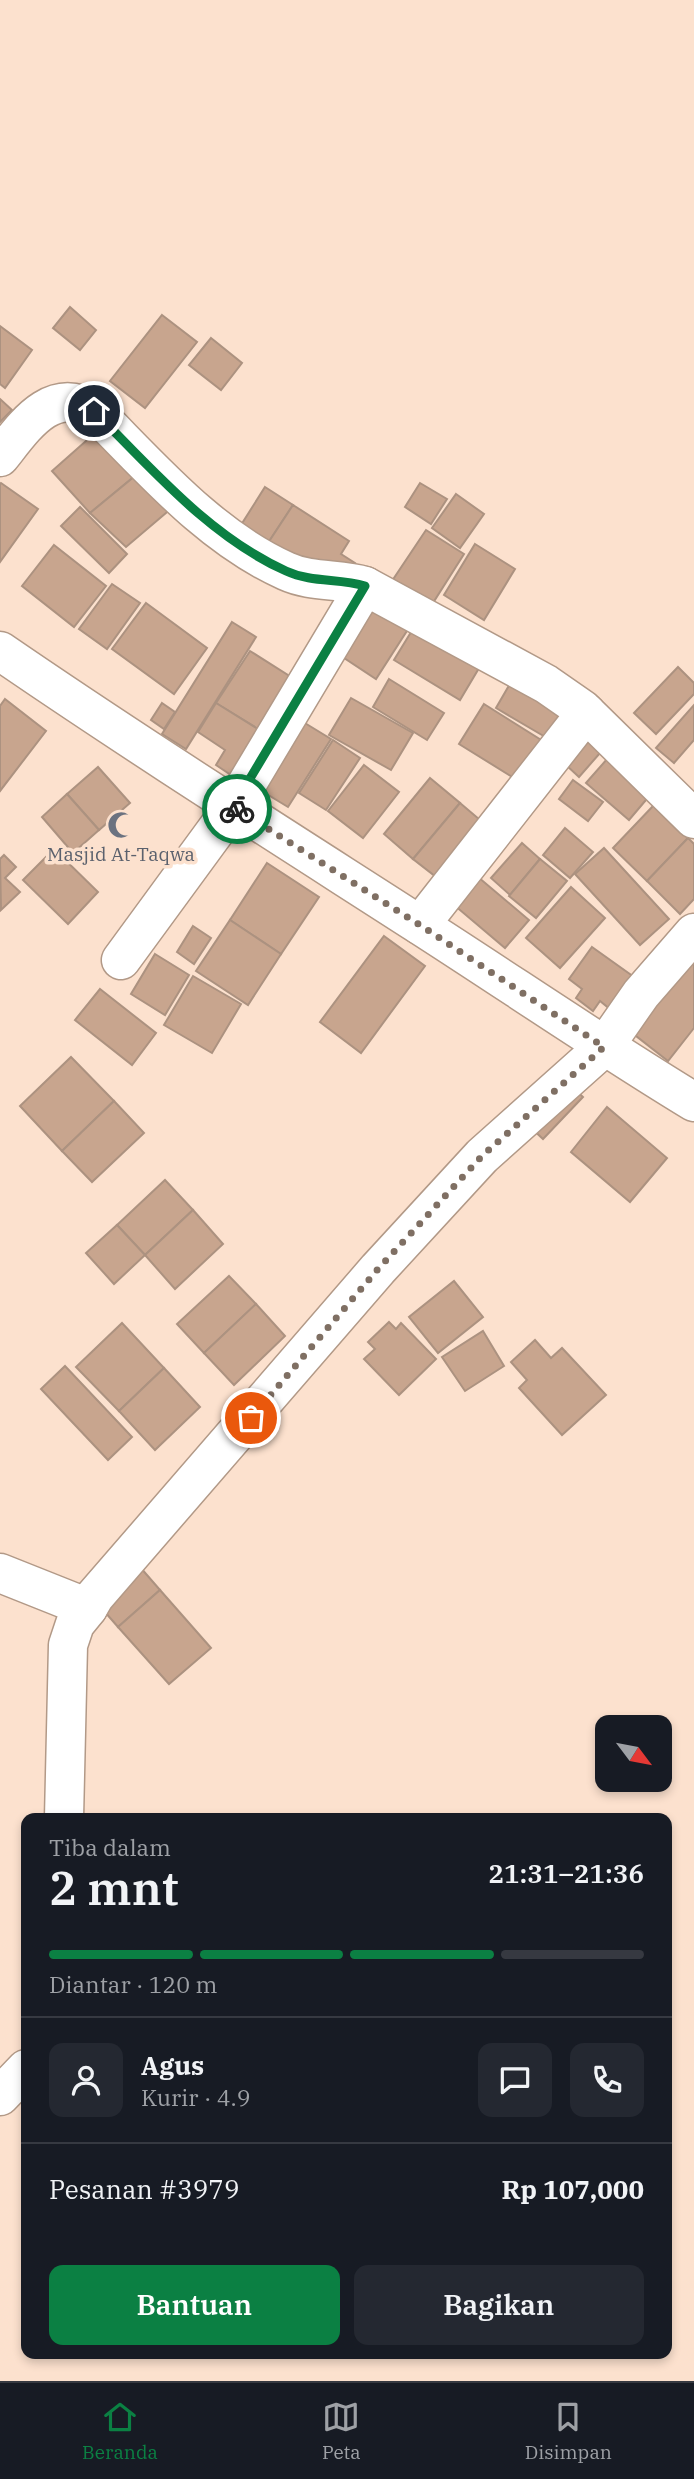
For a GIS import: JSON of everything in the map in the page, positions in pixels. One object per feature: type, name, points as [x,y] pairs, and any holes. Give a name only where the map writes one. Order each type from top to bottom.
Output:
[{"type":"street","points":[[0,457],[24,426],[44,409],[63,401],[81,402],[94,411],[187,503],[262,559],[305,578],[351,582],[365,586],[546,684],[586,713],[694,819]]},
{"type":"street","points":[[121,960],[233,807],[365,586]]},
{"type":"street","points":[[0,651],[233,807],[420,925],[604,1047],[694,1102]]},
{"type":"street","points":[[420,925],[586,713]]},
{"type":"street","points":[[64,1813],[68,1645],[75,1623],[95,1596],[378,1269],[482,1156],[604,1047],[641,994],[694,933]]},
{"type":"street","points":[[0,1573],[88,1608]]},
{"type":"street","points":[[0,2096],[21,2074]]},
{"type":"building","points":[[70,307],[96,330],[80,350],[53,328]]},
{"type":"building","points":[[162,315],[197,342],[145,408],[110,381]]},
{"type":"building","points":[[0,326],[32,350],[5,388],[0,384]]},
{"type":"building","points":[[211,338],[242,363],[221,390],[189,365]]},
{"type":"building","points":[[0,399],[12,410],[0,422]]},
{"type":"building","points":[[103,426],[141,471],[90,513],[52,471]]},
{"type":"building","points":[[141,471],[173,507],[126,547],[90,513]]},
{"type":"building","points":[[420,483],[447,499],[431,524],[405,507]]},
{"type":"building","points":[[0,484],[38,509],[0,562]]},
{"type":"building","points":[[265,487],[293,505],[268,543],[241,525]]},
{"type":"building","points":[[456,494],[484,514],[460,548],[432,528]]},
{"type":"building","points":[[293,505],[349,541],[341,554],[355,563],[345,579],[268,543]]},
{"type":"building","points":[[80,507],[127,554],[109,573],[61,526]]},
{"type":"building","points":[[426,530],[464,554],[431,606],[392,581]]},
{"type":"building","points":[[475,544],[515,569],[484,620],[444,595]]},
{"type":"building","points":[[54,545],[106,586],[74,627],[22,586]]},
{"type":"building","points":[[112,584],[140,603],[107,649],[79,629]]},
{"type":"building","points":[[371,596],[412,623],[376,679],[335,652]]},
{"type":"building","points":[[146,603],[207,648],[174,694],[112,649]]},
{"type":"building","points":[[419,619],[485,658],[460,700],[394,660]]},
{"type":"building","points":[[232,622],[256,637],[186,749],[162,734]]},
{"type":"building","points":[[250,651],[299,682],[266,734],[216,703]]},
{"type":"building","points":[[678,667],[694,683],[694,694],[656,734],[634,713]]},
{"type":"building","points":[[515,675],[566,706],[547,738],[496,708]]},
{"type":"building","points":[[389,679],[444,713],[427,740],[373,707]]},
{"type":"building","points":[[351,698],[413,733],[391,770],[329,735]]},
{"type":"building","points":[[5,699],[46,731],[0,791],[0,706]]},
{"type":"building","points":[[162,703],[175,712],[164,729],[151,720]]},
{"type":"building","points":[[216,703],[266,734],[237,779],[216,765],[225,750],[198,732]]},
{"type":"building","points":[[484,704],[546,743],[522,783],[459,744]]},
{"type":"building","points":[[694,705],[694,740],[674,763],[656,748]]},
{"type":"building","points":[[295,717],[331,739],[288,807],[252,785]]},
{"type":"building","points":[[593,733],[607,745],[579,777],[566,765]]},
{"type":"building","points":[[333,740],[360,758],[326,810],[299,793]]},
{"type":"building","points":[[608,758],[651,794],[629,820],[586,783]]},
{"type":"building","points":[[364,765],[399,792],[363,838],[328,811]]},
{"type":"building","points":[[98,767],[130,803],[99,830],[67,794]]},
{"type":"building","points":[[430,778],[460,803],[413,859],[384,834]]},
{"type":"building","points":[[573,780],[603,802],[588,821],[559,799]]},
{"type":"building","points":[[67,794],[99,830],[73,853],[42,817]]},
{"type":"building","points":[[460,803],[486,825],[440,880],[413,859]]},
{"type":"building","points":[[654,805],[688,838],[647,881],[613,848]]},
{"type":"building","points":[[565,828],[593,852],[570,878],[543,855]]},
{"type":"building","points":[[688,838],[694,844],[694,899],[680,914],[647,881]]},
{"type":"building","points":[[522,843],[540,859],[510,895],[491,878]]},
{"type":"building","points":[[604,848],[669,919],[640,945],[575,874]]},
{"type":"building","points":[[54,849],[98,892],[68,924],[23,880]]},
{"type":"building","points":[[4,855],[16,867],[5,878],[20,892],[1,910],[0,859]]},
{"type":"building","points":[[540,859],[567,881],[536,918],[509,896]]},
{"type":"building","points":[[267,863],[319,897],[281,954],[230,920]]},
{"type":"building","points":[[478,877],[529,920],[505,948],[454,905]]},
{"type":"building","points":[[571,887],[605,918],[560,968],[526,938]]},
{"type":"building","points":[[230,920],[281,954],[248,1005],[196,971]]},
{"type":"building","points":[[193,926],[211,938],[194,964],[177,952]]},
{"type":"building","points":[[384,936],[425,966],[361,1053],[320,1022]]},
{"type":"building","points":[[592,947],[634,977],[611,1010],[600,1001],[593,1011],[576,998],[582,989],[569,979]]},
{"type":"building","points":[[155,954],[189,975],[165,1015],[131,994]]},
{"type":"building","points":[[694,962],[694,1028],[668,1061],[631,1032]]},
{"type":"building","points":[[193,976],[241,1004],[212,1053],[164,1025]]},
{"type":"building","points":[[100,989],[156,1033],[132,1065],[75,1020]]},
{"type":"building","points":[[71,1057],[114,1101],[62,1151],[20,1106]]},
{"type":"building","points":[[568,1083],[583,1097],[543,1139],[528,1125]]},
{"type":"building","points":[[114,1101],[144,1133],[92,1182],[62,1151]]},
{"type":"building","points":[[607,1107],[667,1158],[630,1202],[571,1152]]},
{"type":"building","points":[[165,1180],[193,1210],[145,1255],[117,1225]]},
{"type":"building","points":[[193,1210],[223,1244],[175,1289],[145,1255]]},
{"type":"building","points":[[117,1225],[145,1255],[114,1284],[86,1253]]},
{"type":"building","points":[[229,1276],[256,1304],[204,1353],[177,1324]]},
{"type":"building","points":[[454,1281],[483,1317],[438,1353],[409,1317]]},
{"type":"building","points":[[256,1304],[285,1336],[234,1385],[204,1353]]},
{"type":"building","points":[[389,1322],[396,1329],[401,1323],[436,1359],[399,1395],[364,1359],[375,1349],[368,1342]]},
{"type":"building","points":[[122,1323],[164,1368],[119,1411],[76,1367]]},
{"type":"building","points":[[483,1331],[504,1366],[465,1391],[442,1357]]},
{"type":"building","points":[[535,1340],[551,1358],[562,1348],[606,1395],[562,1435],[519,1388],[527,1380],[511,1362]]},
{"type":"building","points":[[65,1366],[132,1437],[108,1460],[41,1389]]},
{"type":"building","points":[[164,1368],[200,1407],[155,1450],[119,1411]]},
{"type":"building","points":[[140,1567],[160,1590],[118,1627],[98,1604]]},
{"type":"building","points":[[160,1590],[211,1648],[169,1684],[118,1627]]},
{"type":"way so far","points":[[237,809],[420,925],[604,1047],[482,1156],[378,1269],[251,1418]]},
{"type":"place","name":"Masjid At-Taqwa","points":[[121,825]]},
{"type":"route","points":[[94,411],[187,503],[262,559],[305,578],[351,582],[365,586],[233,807],[237,809]]}]
